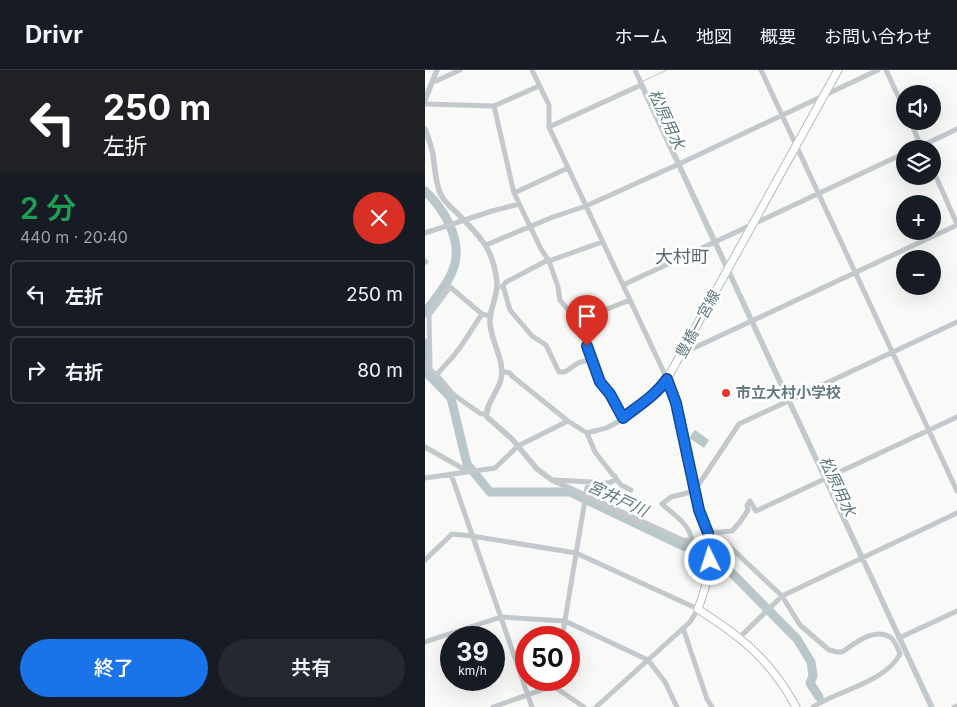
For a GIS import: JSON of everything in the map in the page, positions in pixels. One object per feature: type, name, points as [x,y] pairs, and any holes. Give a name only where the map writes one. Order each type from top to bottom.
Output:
[{"type":"main road","name":"豊橋一宮線","points":[[667,379],[838,70]]},
{"type":"main road","points":[[667,379],[676,403],[699,510],[710,541],[710,560],[704,591],[698,609],[739,638],[775,675],[796,707]]},
{"type":"street","points":[[437,70],[425,102],[494,106],[539,86]]},
{"type":"street","points":[[433,80],[436,81],[460,70]]},
{"type":"street","points":[[532,70],[549,106],[549,127],[667,379],[655,393],[623,418],[606,428],[587,433]]},
{"type":"street","points":[[635,70],[677,165],[728,270],[897,639],[932,707]]},
{"type":"street","points":[[761,70],[957,491]]},
{"type":"street","points":[[486,245],[553,217],[586,206],[878,70]]},
{"type":"street","points":[[886,70],[896,92]]},
{"type":"street","points":[[549,127],[641,85]]},
{"type":"street","points":[[494,106],[514,193],[548,261],[559,287],[560,300],[577,321],[600,382],[610,394],[623,418]]},
{"type":"street","points":[[425,129],[431,145],[440,193],[483,240],[492,258],[497,288],[491,316],[491,332],[500,356],[502,372],[499,388],[486,414]]},
{"type":"street","points":[[936,140],[957,130]]},
{"type":"street","points":[[623,285],[896,157]]},
{"type":"street","points":[[514,193],[569,168]]},
{"type":"street","points":[[681,354],[957,224],[940,185]]},
{"type":"street","points":[[425,232],[463,219],[519,204]]},
{"type":"street","points":[[497,288],[548,261],[602,242]]},
{"type":"street","points":[[486,414],[481,414],[454,395],[437,375],[428,368],[429,315],[450,286],[482,314],[491,316]]},
{"type":"street","points":[[503,286],[510,310],[532,336],[546,345],[559,372],[565,372],[578,363],[592,359]]},
{"type":"street","points":[[577,321],[630,300]]},
{"type":"street","points":[[437,375],[441,368],[447,365],[456,353],[482,314]]},
{"type":"street","points":[[692,542],[692,535],[687,526],[662,504],[671,497],[695,490],[739,424],[957,322]]},
{"type":"street","points":[[502,372],[510,373],[568,421],[587,433],[595,452],[621,485],[631,490]]},
{"type":"street","points":[[486,414],[490,420],[506,433],[537,469],[585,499],[675,538],[692,542],[718,541],[728,546],[782,596],[800,624],[833,652],[842,652],[871,635],[897,639],[957,611]]},
{"type":"street","points":[[708,533],[732,531],[748,510],[747,505],[751,501],[757,511],[957,417]]},
{"type":"street","points":[[425,478],[495,468],[518,446],[568,421]]},
{"type":"street","points":[[425,447],[469,471]]},
{"type":"street","points":[[451,474],[532,707]]},
{"type":"street","points":[[552,480],[612,483],[615,480],[615,476]]},
{"type":"street","points":[[564,626],[588,482]]},
{"type":"street","points":[[739,638],[782,596],[957,513]]},
{"type":"street","points":[[425,560],[452,534],[576,553],[698,609],[690,622],[596,707]]},
{"type":"street","points":[[425,642],[501,617],[565,620],[648,660],[665,682],[677,707]]},
{"type":"street","points":[[683,628],[707,698],[713,707]]},
{"type":"street","points":[[813,707],[822,701],[858,687],[888,669],[898,659],[900,654],[897,639]]},
{"type":"street","points":[[493,707],[536,691]]},
{"type":"street","points":[[563,691],[584,707]]},
{"type":"shaded area","points":[[695,430],[709,440],[704,448],[689,438]]},
{"type":"waterway","points":[[643,81],[667,70]]},
{"type":"waterway","name":"松原用水","points":[[640,87],[675,162]]},
{"type":"waterway","name":"松原用水","points":[[677,166],[712,242]]},
{"type":"waterway","name":"宮井戸川","points":[[425,191],[444,214],[453,233],[456,253],[455,263],[450,276],[425,313]]},
{"type":"waterway","name":"松原用水","points":[[714,245],[725,269]]},
{"type":"waterway","name":"松原用水","points":[[728,275],[749,321]]},
{"type":"waterway","name":"松原用水","points":[[751,325],[786,400]]},
{"type":"waterway","name":"宮井戸川","points":[[425,343],[426,372],[451,398],[467,464],[490,492],[570,492],[681,545],[717,558],[797,639],[811,662],[813,676],[810,683],[819,697]]},
{"type":"waterway","name":"松原用水","points":[[788,404],[822,477]]},
{"type":"waterway","name":"松原用水","points":[[824,481],[859,557]]},
{"type":"waterway","name":"松原用水","points":[[861,560],[929,707]]},
{"type":"place","name":"市立大村小学校","points":[[726,393]]},
{"type":"district","name":"大村町","points":[[682,257]]},
{"type":"route","points":[[587,346],[600,382],[610,394],[623,418],[650,398],[661,388],[667,379],[676,403],[699,510],[710,541],[710,560]]}]
